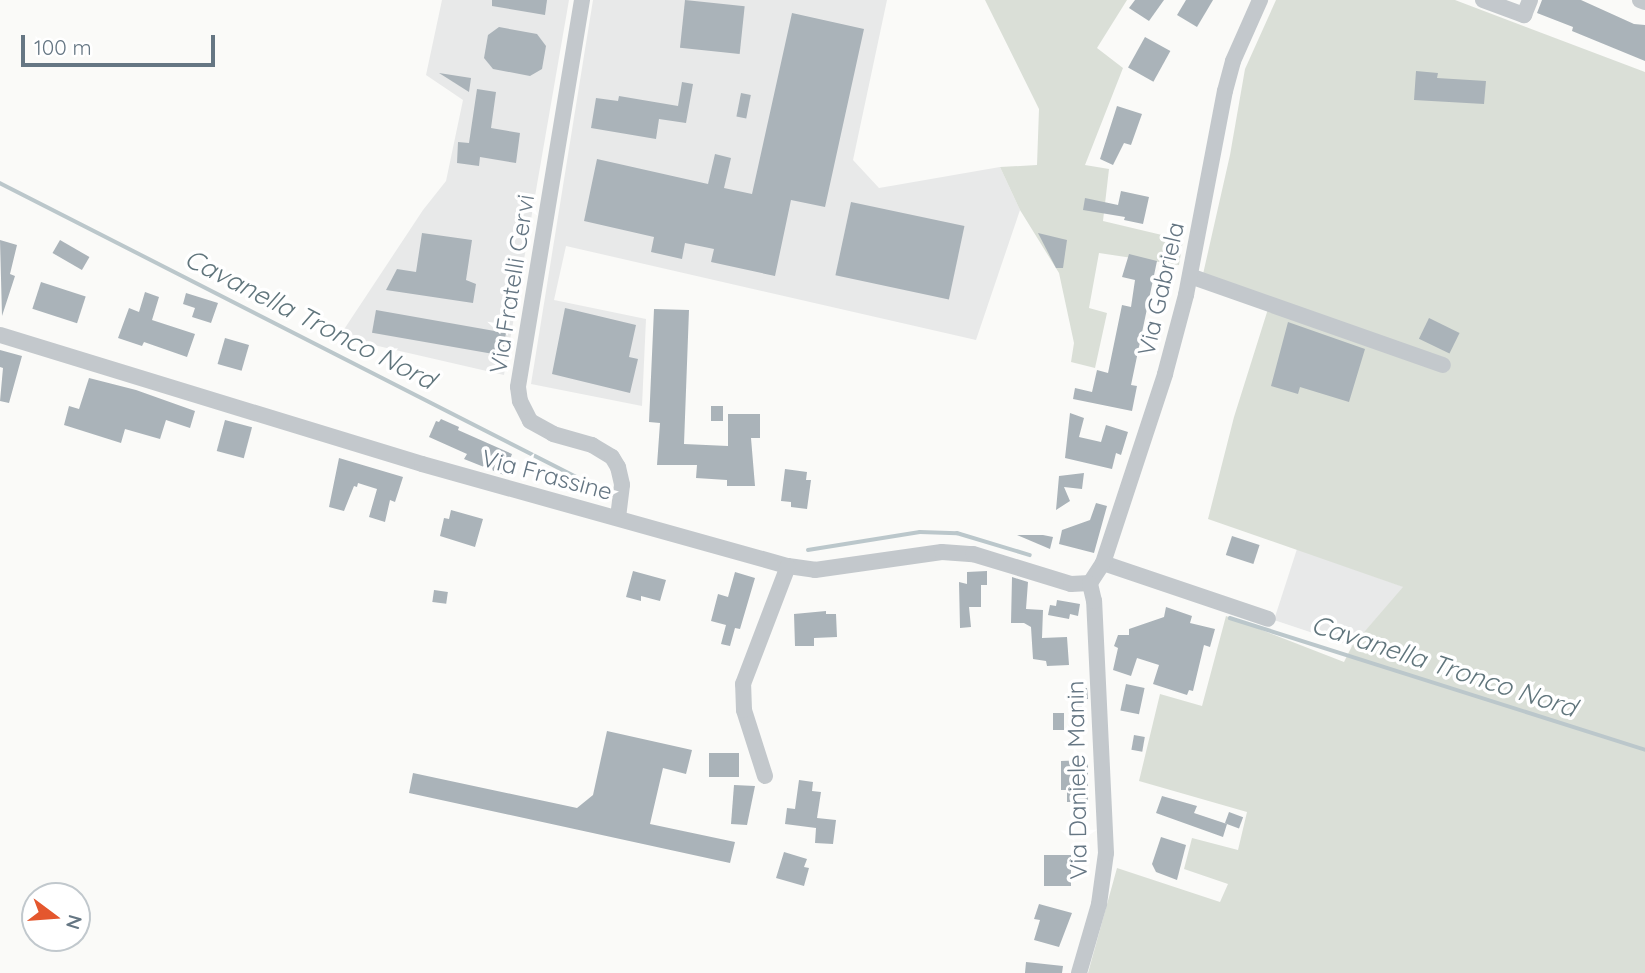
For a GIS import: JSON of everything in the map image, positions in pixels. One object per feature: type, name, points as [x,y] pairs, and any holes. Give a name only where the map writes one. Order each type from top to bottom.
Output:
[{"type":"street","name":"Via Fratelli Cervi","points":[[582,0],[518,387],[520,401],[530,421],[552,434],[592,445],[612,457],[622,485],[618,517]]},
{"type":"street","name":"Via Gabriela","points":[[1090,583],[1103,563],[1165,374],[1189,276],[1225,91],[1233,61],[1260,0]]},
{"type":"street","points":[[1483,0],[1524,15],[1530,0]]},
{"type":"street","points":[[1189,276],[1443,365]]},
{"type":"street","name":"Via Frassine","points":[[0,335],[422,464],[788,566],[815,570],[952,552],[973,554],[1071,584],[1090,583]]},
{"type":"street","points":[[1103,563],[1268,619]]},
{"type":"street","points":[[765,775],[744,710],[743,684],[788,566]]},
{"type":"street","name":"Via Daniele Manin","points":[[1079,973],[1099,904],[1105,853],[1094,601],[1090,583]]},
{"type":"shaded area","points":[[442,0],[569,0],[504,375],[339,337],[423,210],[446,181],[463,100],[426,75]]},
{"type":"shaded area","points":[[593,0],[887,0],[853,160],[879,188],[1000,167],[1020,210],[976,340],[566,246],[554,300],[646,319],[642,406],[531,384]]},
{"type":"shaded area","points":[[985,0],[1127,0],[1097,48],[1123,68],[1085,165],[1109,169],[1103,221],[1183,240],[1179,265],[1099,253],[1089,308],[1107,313],[1095,368],[1071,362],[1074,343],[1059,273],[1020,210],[1000,167],[1037,165],[1039,109]]},
{"type":"shaded area","points":[[1276,0],[1455,0],[1645,72],[1645,973],[1088,973],[1117,868],[1220,902],[1228,884],[1184,869],[1192,838],[1238,850],[1247,812],[1139,781],[1160,694],[1202,706],[1226,616],[1344,662],[1352,646],[1403,587],[1208,519],[1234,417],[1268,309],[1201,283],[1230,155],[1245,69]]},
{"type":"shaded area","points":[[1297,549],[1404,587],[1352,646],[1274,620]]},
{"type":"building","points":[[492,0],[547,0],[545,15],[492,6]]},
{"type":"building","points":[[685,0],[745,6],[740,54],[680,48]]},
{"type":"building","points":[[1135,0],[1164,0],[1149,21],[1129,8]]},
{"type":"building","points":[[1186,0],[1213,0],[1197,27],[1177,15]]},
{"type":"building","points":[[1542,0],[1581,0],[1634,24],[1645,25],[1645,61],[1572,31],[1573,27],[1537,13]]},
{"type":"building","points":[[792,13],[864,29],[825,207],[791,200],[775,276],[711,262],[714,249],[685,243],[682,259],[651,252],[654,237],[584,221],[597,159],[708,184],[715,154],[731,158],[724,188],[752,194]]},
{"type":"building","points":[[499,27],[537,34],[546,46],[542,69],[530,76],[493,69],[484,58],[488,35]]},
{"type":"building","points":[[1145,37],[1170,51],[1153,82],[1128,68]]},
{"type":"building","points":[[1416,71],[1438,73],[1437,78],[1486,81],[1484,104],[1414,100]]},
{"type":"building","points":[[439,73],[471,78],[469,92]]},
{"type":"building","points":[[682,82],[693,84],[686,123],[659,119],[656,139],[591,128],[596,98],[618,101],[619,96],[678,106]]},
{"type":"building","points":[[477,89],[496,92],[491,128],[520,133],[516,163],[480,157],[479,166],[457,163],[458,142],[469,143]]},
{"type":"building","points":[[741,93],[751,95],[746,118],[736,117]]},
{"type":"building","points":[[1117,106],[1142,114],[1131,145],[1124,143],[1113,165],[1100,159]]},
{"type":"building","points":[[1121,191],[1149,197],[1143,224],[1124,220],[1125,217],[1083,210],[1085,198],[1118,205]]},
{"type":"building","points":[[851,202],[964,226],[949,299],[835,275]]},
{"type":"building","points":[[422,233],[472,240],[466,280],[476,284],[473,303],[386,290],[397,269],[416,272]]},
{"type":"building","points":[[1038,233],[1067,240],[1063,268],[1056,268]]},
{"type":"building","points":[[0,240],[17,245],[10,274],[15,276],[2,316]]},
{"type":"building","points":[[60,240],[89,257],[82,270],[53,253]]},
{"type":"building","points":[[1129,254],[1157,261],[1131,385],[1137,386],[1132,411],[1073,399],[1075,388],[1092,392],[1097,370],[1108,373],[1122,305],[1131,307],[1135,280],[1122,277]]},
{"type":"building","points":[[41,282],[86,297],[77,323],[32,309]]},
{"type":"building","points":[[145,292],[159,297],[152,320],[195,334],[187,357],[144,342],[142,346],[118,338],[129,308],[139,312]]},
{"type":"building","points":[[186,293],[218,303],[211,323],[192,317],[195,308],[183,304]]},
{"type":"building","points":[[565,308],[636,325],[629,357],[638,359],[630,393],[552,374]]},
{"type":"building","points":[[654,309],[689,310],[684,444],[728,446],[728,414],[760,414],[760,438],[751,438],[755,486],[727,486],[727,480],[696,478],[697,465],[657,465],[660,423],[649,422]]},
{"type":"building","points":[[376,310],[506,333],[502,356],[372,333]]},
{"type":"building","points":[[1429,318],[1460,333],[1449,354],[1419,339]]},
{"type":"building","points":[[1288,322],[1365,349],[1349,402],[1300,387],[1298,394],[1271,386]]},
{"type":"building","points":[[225,338],[249,345],[242,371],[218,364]]},
{"type":"building","points":[[0,350],[22,356],[9,403],[0,401],[3,368],[0,367]]},
{"type":"building","points":[[89,378],[136,390],[195,411],[190,428],[166,420],[160,439],[125,429],[121,443],[64,425],[69,406],[79,409]]},
{"type":"building","points":[[711,406],[723,406],[723,421],[711,421]]},
{"type":"building","points":[[1070,413],[1084,418],[1079,437],[1101,442],[1106,425],[1128,432],[1121,455],[1116,453],[1112,469],[1065,458]]},
{"type":"building","points":[[441,419],[459,427],[458,430],[512,454],[504,475],[464,459],[467,454],[429,437],[436,421]]},
{"type":"building","points":[[225,420],[252,427],[244,458],[217,451]]},
{"type":"building","points":[[339,458],[403,477],[395,502],[390,500],[385,522],[369,517],[377,489],[358,483],[357,487],[354,486],[344,511],[329,507]]},
{"type":"building","points":[[785,469],[807,472],[806,480],[811,480],[807,509],[791,507],[791,502],[781,501]]},
{"type":"building","points":[[1084,473],[1082,489],[1064,487],[1070,501],[1056,510],[1059,476]]},
{"type":"building","points":[[1096,503],[1107,506],[1094,553],[1059,544],[1062,530],[1090,520]]},
{"type":"building","points":[[451,510],[483,519],[475,547],[440,536],[444,518],[449,519]]},
{"type":"building","points":[[1017,535],[1043,535],[1053,537],[1050,549]]},
{"type":"building","points":[[1232,536],[1260,545],[1253,564],[1226,555]]},
{"type":"building","points":[[633,571],[666,580],[660,601],[641,596],[641,601],[626,597]]},
{"type":"building","points":[[987,571],[987,585],[981,585],[981,607],[969,607],[971,627],[960,628],[959,582],[967,584],[967,572]]},
{"type":"building","points":[[735,572],[755,578],[740,629],[735,628],[730,646],[721,644],[726,625],[711,621],[718,594],[728,597]]},
{"type":"building","points":[[1012,577],[1028,582],[1026,609],[1043,610],[1042,638],[1067,637],[1069,665],[1047,666],[1046,661],[1033,659],[1031,627],[1024,623],[1011,623]]},
{"type":"building","points":[[434,590],[448,592],[446,604],[432,602]]},
{"type":"building","points":[[1057,600],[1080,604],[1078,616],[1070,614],[1069,619],[1048,615],[1050,605],[1056,606]]},
{"type":"building","points":[[1166,607],[1192,616],[1190,623],[1215,629],[1210,647],[1204,645],[1193,691],[1189,690],[1187,695],[1153,684],[1159,665],[1137,658],[1131,676],[1113,670],[1118,648],[1114,646],[1118,635],[1129,635],[1129,629],[1164,617]]},
{"type":"building","points":[[826,611],[826,614],[836,614],[837,637],[814,638],[814,646],[795,646],[794,614]]},
{"type":"building","points":[[1126,684],[1145,688],[1139,714],[1120,710]]},
{"type":"building","points":[[1087,688],[1088,699],[1081,699],[1082,707],[1070,708],[1069,689]]},
{"type":"building","points":[[1053,713],[1064,713],[1064,730],[1053,730]]},
{"type":"building","points":[[607,731],[692,750],[686,774],[663,768],[650,824],[735,842],[730,863],[409,793],[413,773],[577,808],[593,795]]},
{"type":"building","points":[[1134,735],[1145,737],[1142,752],[1131,750]]},
{"type":"building","points":[[709,753],[739,753],[739,777],[709,777]]},
{"type":"building","points":[[1088,760],[1088,802],[1067,802],[1067,790],[1061,790],[1061,761]]},
{"type":"building","points":[[799,780],[813,782],[812,791],[821,792],[817,818],[836,820],[833,844],[815,843],[816,828],[785,824],[787,808],[795,809]]},
{"type":"building","points":[[734,785],[755,786],[747,825],[731,824]]},
{"type":"building","points":[[1162,796],[1197,806],[1194,813],[1227,824],[1223,837],[1156,813]]},
{"type":"building","points":[[1229,812],[1243,817],[1239,828],[1225,823]]},
{"type":"building","points":[[1161,837],[1186,845],[1177,880],[1156,872],[1152,864]]},
{"type":"building","points":[[784,852],[807,859],[804,867],[809,868],[804,886],[776,878]]},
{"type":"building","points":[[1044,855],[1071,855],[1071,886],[1044,886]]},
{"type":"building","points":[[1039,904],[1072,913],[1059,947],[1034,940],[1040,920],[1034,919]]},
{"type":"building","points":[[1026,962],[1063,966],[1062,973],[1025,973]]},
{"type":"waterway","name":"Cavanella Tronco Nord","points":[[0,183],[602,490]]},
{"type":"waterway","name":"Cavanella Tronco Nord","points":[[808,550],[920,532],[957,533],[1030,555]]},
{"type":"waterway","name":"Cavanella Tronco Nord","points":[[1230,618],[1645,750]]}]
